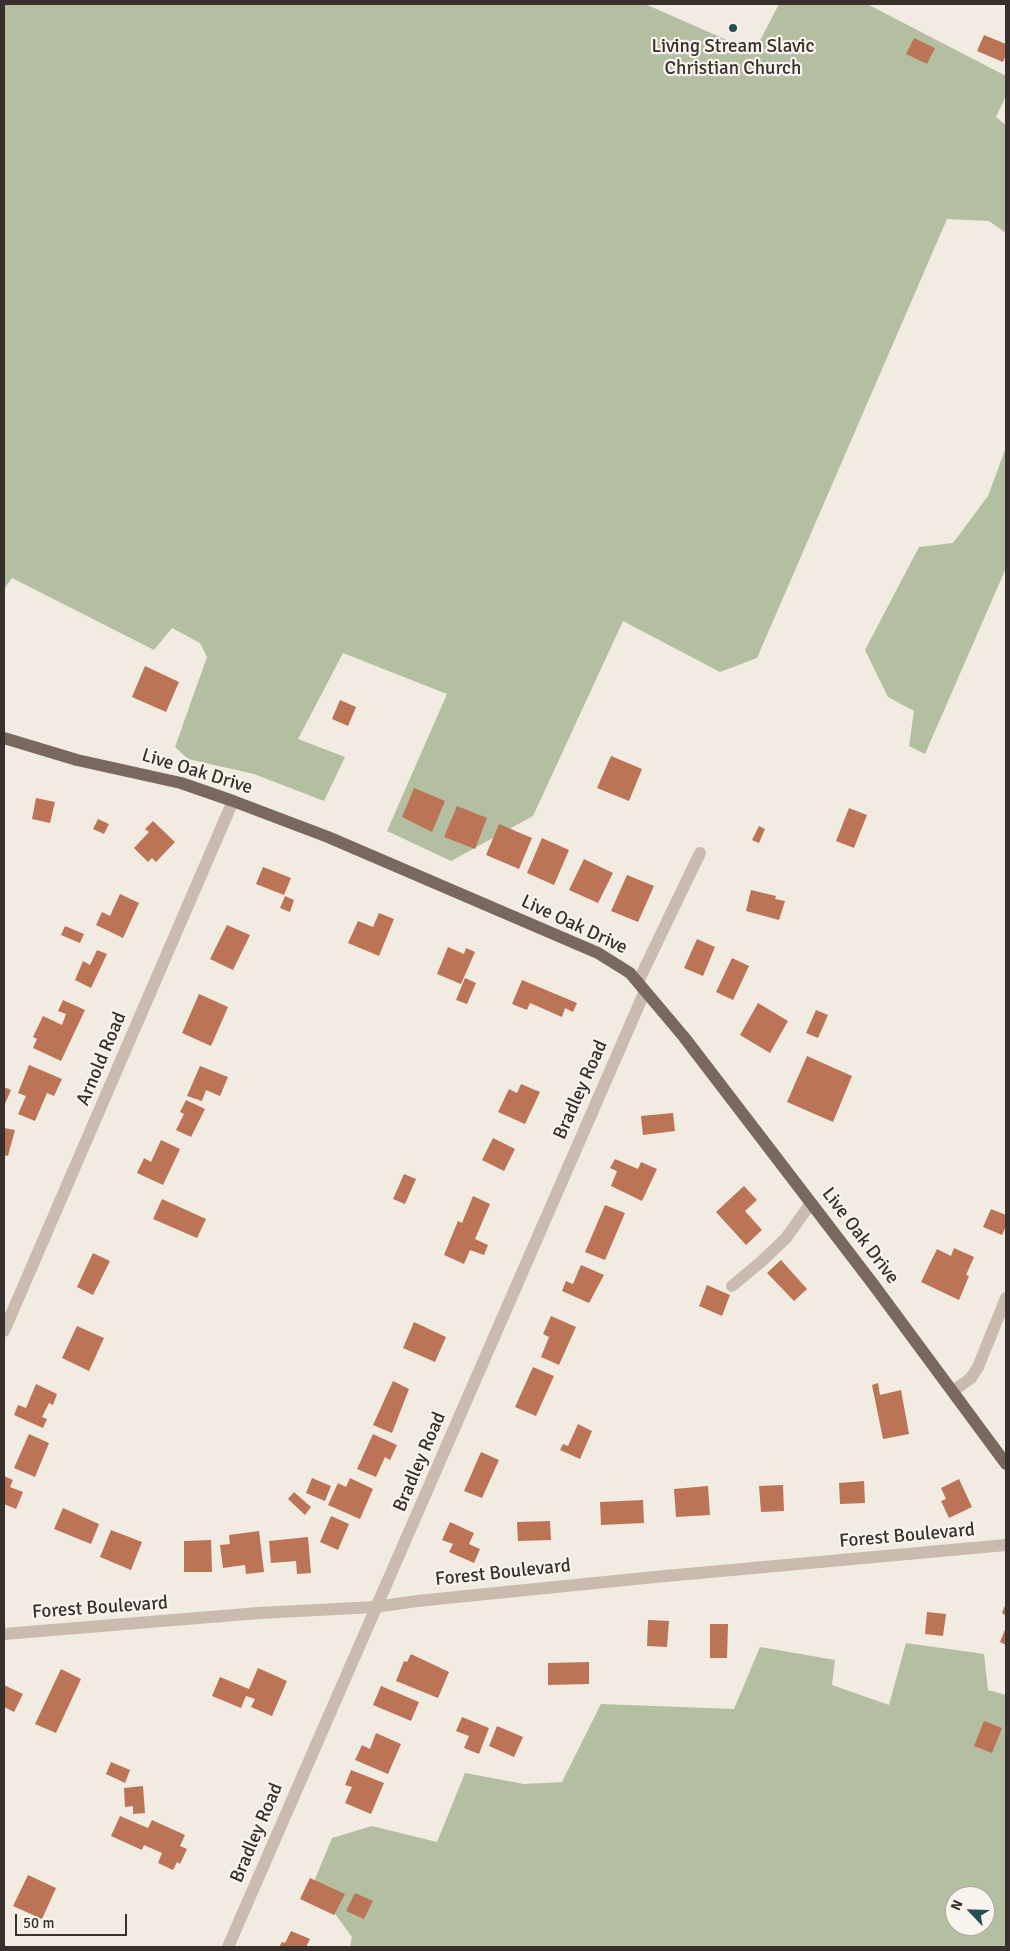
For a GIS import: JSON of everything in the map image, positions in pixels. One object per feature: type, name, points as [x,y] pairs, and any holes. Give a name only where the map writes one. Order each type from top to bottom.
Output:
[{"type":"main road","name":"Live Oak Drive","points":[[4,738],[78,760],[181,784],[233,801],[328,837],[598,953],[630,973],[684,1038],[811,1203],[1006,1464]]},
{"type":"street","name":"Arnold Road","points":[[4,1331],[233,801]]},
{"type":"street","name":"Bradley Road","points":[[228,1947],[375,1607],[409,1536],[700,853]]},
{"type":"street","points":[[732,1286],[786,1238],[811,1203]]},
{"type":"street","points":[[953,1392],[970,1378],[978,1367],[1006,1298]]},
{"type":"street","name":"Forest Boulevard","points":[[4,1634],[259,1613],[375,1607],[655,1577],[1006,1545]]},
{"type":"green space","points":[[4,4],[645,4],[754,52],[779,4],[867,4],[1006,76],[1006,96],[996,117],[1006,125],[1006,233],[989,221],[947,219],[757,658],[720,672],[623,621],[533,816],[451,861],[387,831],[447,694],[343,653],[298,739],[345,757],[324,801],[254,774],[188,759],[175,747],[207,657],[200,643],[172,628],[154,650],[12,578],[4,589]]},
{"type":"green space","points":[[1006,447],[1006,568],[925,754],[909,746],[914,711],[888,697],[865,650],[919,547],[953,543],[988,496]]},
{"type":"green space","points":[[906,1643],[984,1654],[988,1690],[1006,1695],[1006,1947],[350,1947],[352,1937],[313,1884],[332,1838],[372,1826],[437,1842],[465,1773],[524,1784],[562,1782],[601,1704],[734,1709],[760,1647],[835,1660],[832,1685],[889,1705]]},
{"type":"building","points":[[984,35],[1006,44],[1006,55],[1003,62],[977,51]]},
{"type":"building","points":[[914,38],[935,48],[927,64],[906,54]]},
{"type":"building","points":[[145,666],[179,682],[166,712],[132,697]]},
{"type":"building","points":[[340,700],[356,707],[348,726],[332,719]]},
{"type":"building","points":[[611,756],[642,769],[629,801],[597,788]]},
{"type":"building","points":[[414,788],[445,801],[432,832],[402,817]]},
{"type":"building","points":[[36,798],[55,802],[50,823],[32,819]]},
{"type":"building","points":[[457,806],[487,818],[475,849],[444,837]]},
{"type":"building","points":[[849,808],[867,815],[854,848],[836,841]]},
{"type":"building","points":[[98,819],[109,824],[104,834],[93,829]]},
{"type":"building","points":[[153,821],[175,842],[156,862],[152,858],[148,862],[134,848],[149,832],[145,829]]},
{"type":"building","points":[[499,824],[532,838],[519,869],[486,855]]},
{"type":"building","points":[[759,826],[765,829],[759,843],[752,840]]},
{"type":"building","points":[[542,838],[569,850],[554,885],[527,873]]},
{"type":"building","points":[[584,859],[613,873],[598,903],[569,890]]},
{"type":"building","points":[[263,867],[291,878],[284,895],[256,884]]},
{"type":"building","points":[[627,875],[654,886],[638,922],[611,911]]},
{"type":"building","points":[[751,890],[776,896],[775,899],[785,901],[779,920],[746,911]]},
{"type":"building","points":[[120,894],[139,903],[123,938],[96,925],[102,912],[110,916]]},
{"type":"building","points":[[285,896],[294,900],[290,912],[280,908]]},
{"type":"building","points":[[379,913],[394,919],[379,956],[348,943],[358,921],[373,927]]},
{"type":"building","points":[[227,925],[250,935],[233,970],[210,959]]},
{"type":"building","points":[[65,926],[84,934],[80,943],[61,935]]},
{"type":"building","points":[[697,939],[715,947],[703,976],[684,968]]},
{"type":"building","points":[[448,947],[464,954],[466,948],[475,952],[461,984],[437,974]]},
{"type":"building","points":[[97,950],[107,954],[91,988],[75,980],[83,961],[90,965]]},
{"type":"building","points":[[732,958],[749,966],[733,1000],[716,992]]},
{"type":"building","points":[[465,978],[476,983],[467,1004],[456,1000]]},
{"type":"building","points":[[522,980],[577,1003],[573,1012],[565,1008],[562,1017],[530,1003],[527,1010],[512,1004]]},
{"type":"building","points":[[199,994],[228,1007],[211,1046],[182,1033]]},
{"type":"building","points":[[63,1000],[85,1010],[61,1061],[33,1048],[37,1039],[33,1037],[43,1016],[62,1025],[66,1014],[58,1011]]},
{"type":"building","points":[[758,1003],[788,1021],[770,1053],[740,1035]]},
{"type":"building","points":[[816,1010],[828,1015],[818,1038],[806,1033]]},
{"type":"building","points":[[807,1056],[852,1076],[833,1122],[787,1102]]},
{"type":"building","points":[[29,1065],[62,1079],[54,1096],[47,1093],[35,1121],[18,1114],[26,1096],[18,1093]]},
{"type":"building","points":[[200,1066],[228,1077],[220,1096],[206,1090],[202,1101],[187,1096]]},
{"type":"building","points":[[521,1084],[540,1092],[525,1124],[498,1112],[509,1089],[517,1093]]},
{"type":"building","points":[[4,1087],[11,1090],[4,1106]]},
{"type":"building","points":[[186,1100],[205,1109],[191,1137],[176,1130],[184,1114],[180,1112]]},
{"type":"building","points":[[673,1113],[675,1131],[643,1135],[641,1116]]},
{"type":"building","points":[[4,1128],[15,1130],[8,1156],[4,1155]]},
{"type":"building","points":[[493,1138],[515,1149],[504,1171],[482,1160]]},
{"type":"building","points":[[161,1140],[180,1149],[163,1185],[137,1173],[144,1158],[151,1162]]},
{"type":"building","points":[[615,1159],[638,1169],[641,1162],[657,1169],[642,1201],[611,1186],[617,1171],[610,1168]]},
{"type":"building","points":[[404,1174],[416,1179],[405,1204],[393,1199]]},
{"type":"building","points":[[744,1186],[757,1200],[745,1211],[762,1230],[746,1245],[716,1212]]},
{"type":"building","points":[[473,1196],[490,1204],[475,1239],[488,1245],[484,1255],[470,1250],[464,1264],[444,1255],[458,1221],[462,1223]]},
{"type":"building","points":[[162,1199],[206,1219],[197,1238],[153,1219]]},
{"type":"building","points":[[605,1205],[625,1213],[605,1260],[585,1252]]},
{"type":"building","points":[[991,1209],[1006,1215],[1006,1226],[1002,1235],[983,1227]]},
{"type":"building","points":[[954,1248],[974,1257],[966,1275],[969,1276],[959,1300],[921,1282],[937,1249],[951,1256]]},
{"type":"building","points":[[93,1253],[110,1261],[93,1295],[77,1287]]},
{"type":"building","points":[[781,1260],[807,1289],[794,1301],[767,1273]]},
{"type":"building","points":[[581,1265],[604,1275],[589,1303],[562,1291],[566,1281],[573,1284]]},
{"type":"building","points":[[707,1285],[730,1295],[722,1316],[699,1306]]},
{"type":"building","points":[[551,1316],[576,1327],[559,1365],[541,1357],[549,1337],[543,1334]]},
{"type":"building","points":[[414,1322],[446,1337],[435,1362],[403,1348]]},
{"type":"building","points":[[77,1326],[104,1338],[89,1371],[62,1358]]},
{"type":"building","points":[[533,1367],[554,1376],[536,1416],[515,1407]]},
{"type":"building","points":[[393,1381],[409,1389],[392,1433],[373,1425]]},
{"type":"building","points":[[878,1383],[880,1395],[901,1390],[909,1434],[883,1439],[872,1385]]},
{"type":"building","points":[[36,1384],[57,1394],[53,1405],[49,1403],[42,1417],[47,1419],[43,1428],[14,1415],[18,1405],[26,1408]]},
{"type":"building","points":[[578,1424],[592,1431],[580,1459],[560,1450],[563,1444],[568,1446]]},
{"type":"building","points":[[29,1434],[49,1443],[35,1477],[14,1468]]},
{"type":"building","points":[[373,1434],[397,1445],[390,1460],[385,1457],[376,1477],[357,1469]]},
{"type":"building","points":[[481,1452],[499,1460],[482,1498],[464,1491]]},
{"type":"building","points":[[4,1476],[13,1480],[10,1487],[23,1492],[16,1509],[4,1504]]},
{"type":"building","points":[[312,1478],[331,1486],[325,1501],[306,1493]]},
{"type":"building","points":[[350,1478],[373,1489],[360,1519],[328,1505],[338,1483],[346,1487]]},
{"type":"building","points":[[959,1479],[972,1507],[949,1518],[941,1501],[946,1499],[941,1488]]},
{"type":"building","points":[[864,1481],[865,1503],[840,1504],[839,1483]]},
{"type":"building","points":[[783,1485],[784,1511],[761,1512],[759,1486]]},
{"type":"building","points":[[708,1486],[710,1515],[676,1517],[674,1489]]},
{"type":"building","points":[[294,1492],[311,1507],[305,1515],[288,1499]]},
{"type":"building","points":[[643,1500],[644,1523],[601,1525],[600,1502]]},
{"type":"building","points":[[63,1508],[99,1524],[91,1544],[54,1529]]},
{"type":"building","points":[[331,1516],[349,1524],[338,1550],[320,1542]]},
{"type":"building","points":[[550,1521],[551,1540],[518,1541],[517,1522]]},
{"type":"building","points":[[450,1522],[474,1533],[469,1544],[480,1549],[474,1563],[449,1552],[453,1544],[442,1540]]},
{"type":"building","points":[[111,1530],[142,1542],[131,1570],[100,1557]]},
{"type":"building","points":[[259,1531],[264,1572],[246,1574],[245,1565],[223,1568],[220,1545],[230,1544],[229,1535]]},
{"type":"building","points":[[308,1537],[311,1573],[297,1574],[296,1561],[271,1563],[269,1541]]},
{"type":"building","points":[[211,1540],[212,1572],[184,1572],[184,1541]]},
{"type":"building","points":[[1006,1603],[1006,1616],[1002,1613]]},
{"type":"building","points":[[927,1612],[946,1614],[943,1636],[925,1634]]},
{"type":"building","points":[[648,1620],[669,1621],[667,1647],[647,1646]]},
{"type":"building","points":[[710,1624],[728,1624],[727,1658],[710,1658]]},
{"type":"building","points":[[1006,1627],[1006,1645],[1000,1642]]},
{"type":"building","points":[[411,1654],[449,1672],[438,1698],[396,1681],[404,1661],[407,1662]]},
{"type":"building","points":[[589,1662],[589,1684],[548,1685],[548,1663]]},
{"type":"building","points":[[258,1668],[287,1681],[272,1716],[251,1707],[255,1699],[246,1696],[241,1708],[212,1696],[220,1677],[249,1689]]},
{"type":"building","points":[[61,1669],[81,1679],[56,1733],[35,1724]]},
{"type":"building","points":[[4,1685],[23,1694],[14,1712],[4,1707]]},
{"type":"building","points":[[381,1686],[419,1702],[411,1721],[373,1705]]},
{"type":"building","points":[[462,1717],[489,1728],[479,1754],[464,1748],[469,1736],[456,1731]]},
{"type":"building","points":[[984,1721],[1002,1728],[992,1753],[974,1746]]},
{"type":"building","points":[[497,1726],[523,1737],[514,1757],[489,1746]]},
{"type":"building","points":[[376,1733],[401,1744],[388,1774],[355,1760],[362,1745],[370,1749]]},
{"type":"building","points":[[111,1762],[130,1770],[125,1783],[106,1774]]},
{"type":"building","points":[[351,1770],[384,1783],[371,1814],[345,1803],[352,1787],[345,1785]]},
{"type":"building","points":[[143,1786],[145,1813],[133,1814],[133,1806],[125,1807],[124,1788]]},
{"type":"building","points":[[120,1816],[148,1828],[152,1820],[185,1835],[180,1846],[187,1849],[180,1864],[177,1862],[173,1870],[158,1863],[162,1853],[144,1845],[142,1850],[111,1836]]},
{"type":"building","points":[[28,1875],[56,1888],[42,1919],[13,1906]]},
{"type":"building","points":[[310,1878],[345,1894],[334,1915],[300,1899]]},
{"type":"building","points":[[355,1893],[373,1901],[364,1919],[346,1911]]},
{"type":"building","points":[[291,1931],[310,1939],[306,1947],[279,1947],[282,1942],[285,1943]]},
{"type":"place","name":"Living Stream Slavic Christian Church","points":[[733,28]]}]
